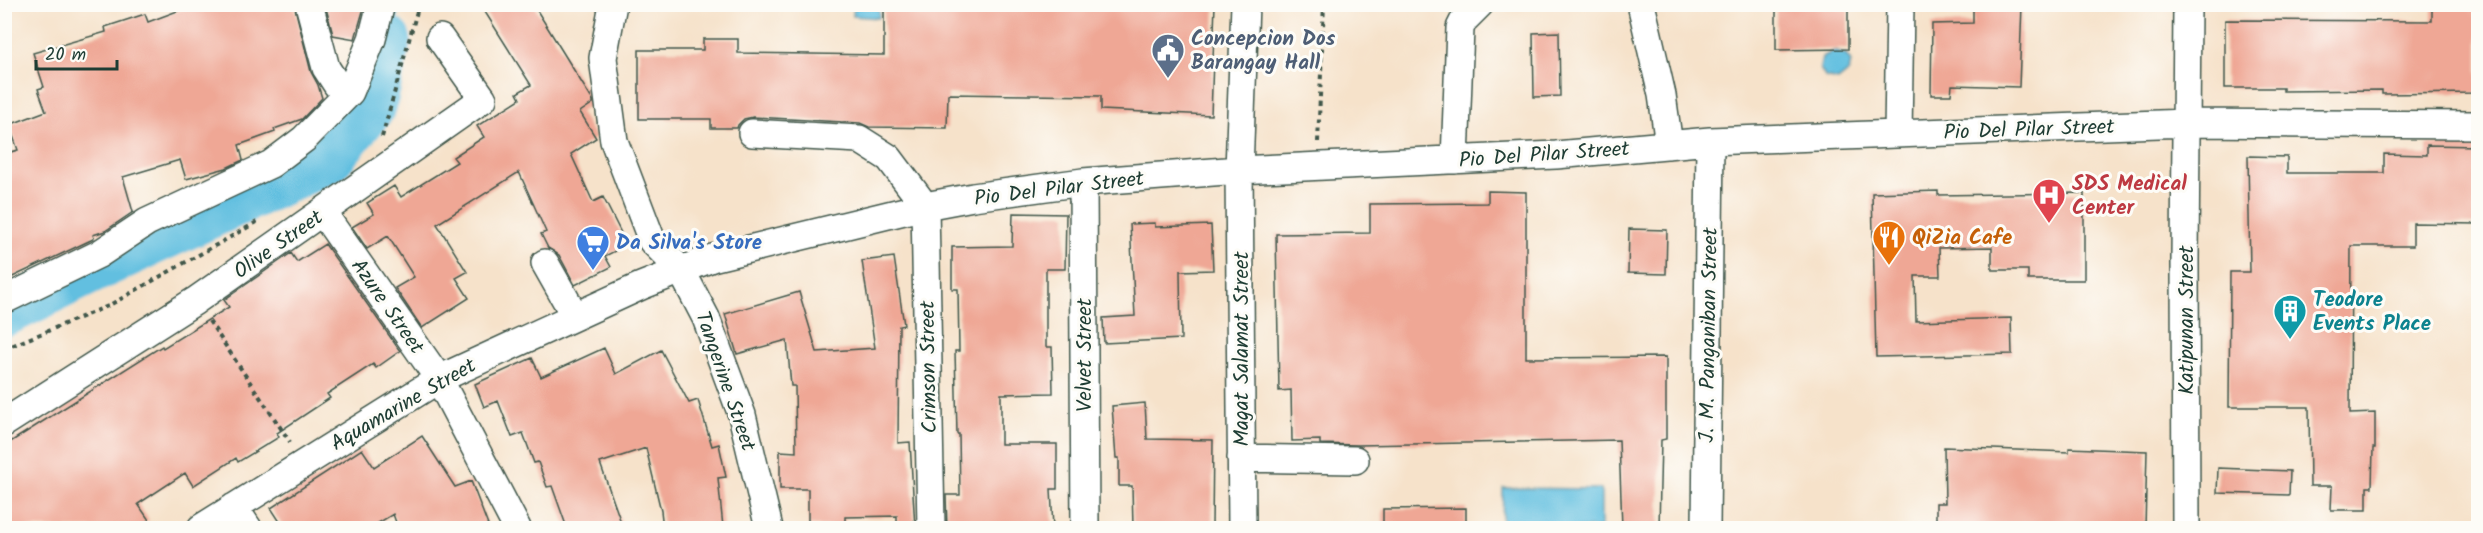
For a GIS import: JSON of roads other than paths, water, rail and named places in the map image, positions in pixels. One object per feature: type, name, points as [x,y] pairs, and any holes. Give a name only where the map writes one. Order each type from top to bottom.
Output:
[{"type":"street","points":[[309,4],[326,68],[337,85],[350,92]]},
{"type":"street","points":[[4,300],[99,254],[147,222],[271,164],[304,139],[350,92],[372,39],[381,4]]},
{"type":"street","name":"Tangerine Street","points":[[612,4],[603,58],[614,141],[652,240],[681,270],[706,318],[742,415],[769,528]]},
{"type":"street","name":"Magat Salamat Street","points":[[1242,528],[1239,170],[1245,4]]},
{"type":"street","points":[[1455,160],[1460,28],[1464,20],[1480,4]]},
{"type":"street","points":[[1641,4],[1662,95],[1669,145]]},
{"type":"street","points":[[1898,134],[1900,4]]},
{"type":"street","name":"Katipunan Street","points":[[2186,528],[2187,4]]},
{"type":"street","name":"Olive Street","points":[[4,423],[195,301],[483,99],[440,38]]},
{"type":"street","name":"Pio Del Pilar Street","points":[[681,270],[712,258],[925,206],[1083,182],[1239,170],[1602,152],[1710,141],[2186,123],[2478,125]]},
{"type":"street","points":[[752,133],[860,139],[889,158],[925,206]]},
{"type":"street","name":"J. M. Panganiban Street","points":[[1706,528],[1710,141]]},
{"type":"street","name":"Velvet Street","points":[[1083,182],[1085,528]]},
{"type":"street","name":"Crimson Street","points":[[925,206],[932,528]]},
{"type":"street","name":"Azure Street","points":[[323,213],[439,379],[517,528]]},
{"type":"street","points":[[545,263],[575,316]]},
{"type":"street","name":"Aquamarine Street","points":[[201,528],[241,518],[304,462],[439,379],[681,270]]},
{"type":"street","points":[[1241,458],[1355,460]]},
{"type":"water","points":[[854,5],[879,5],[879,18],[853,16]]},
{"type":"water","points":[[1834,51],[1846,55],[1851,62],[1849,71],[1838,80],[1825,77],[1820,68],[1822,57]]},
{"type":"water","points":[[1503,488],[1601,489],[1601,528],[1502,528]]},
{"type":"waterway","points":[[387,40],[398,4]]},
{"type":"waterway","points":[[4,313],[328,160],[373,105],[387,40]]},
{"type":"place","name":"Concepcion Dos Barangay Hall","points":[[1168,79]]},
{"type":"place","name":"SDS Medical Center","points":[[2049,224]]},
{"type":"place","name":"QiZia Cafe","points":[[1889,266]]},
{"type":"place","name":"Da Silva's Store","points":[[593,271]]},
{"type":"place","name":"Teodore Events Place","points":[[2290,340]]}]
